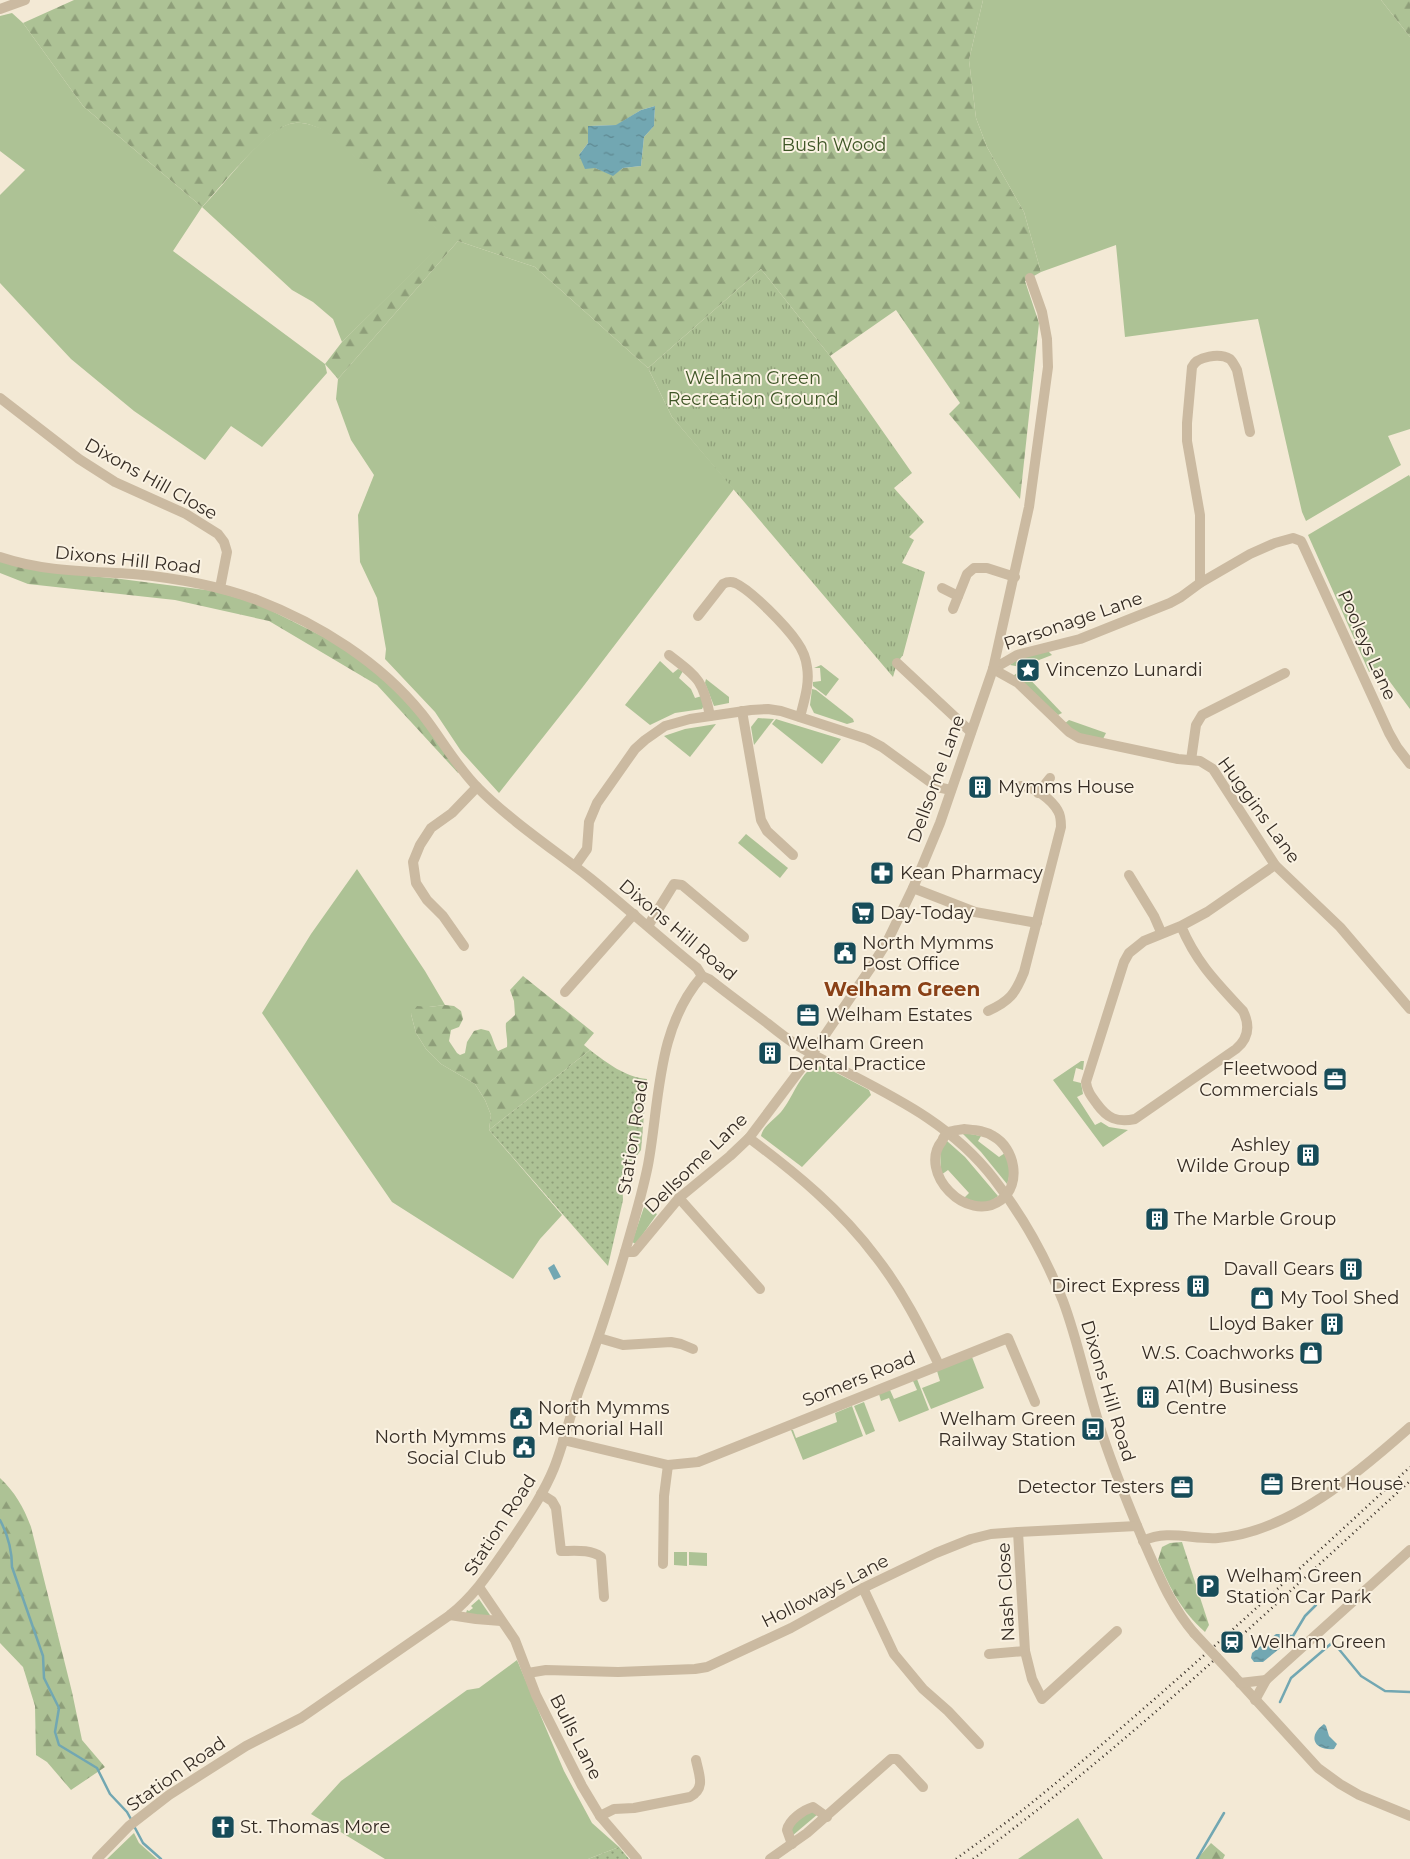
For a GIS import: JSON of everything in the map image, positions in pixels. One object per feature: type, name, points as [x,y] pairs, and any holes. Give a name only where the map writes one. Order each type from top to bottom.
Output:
[{"type":"street","points":[[0,9],[24,0]]},
{"type":"street","name":"Dellsome Lane","points":[[625,1252],[634,1252],[679,1198],[749,1138],[812,1054],[872,966],[887,942],[913,888],[940,823],[992,669],[1015,577],[1029,507],[1048,367],[1047,339],[1042,312],[1030,278]]},
{"type":"street","points":[[1200,583],[1200,515],[1187,441],[1192,366],[1197,360],[1204,357],[1221,357],[1228,358],[1233,363],[1250,432]]},
{"type":"street","name":"Dixons Hill Close","points":[[0,398],[78,459],[115,482],[186,514],[218,534],[224,542],[227,552],[220,588]]},
{"type":"street","name":"Parsonage Lane","points":[[992,669],[1017,655],[1080,639],[1133,619],[1181,597],[1200,583],[1250,554],[1275,543],[1288,539],[1297,539]]},
{"type":"street","name":"Pooleys Lane","points":[[1297,539],[1303,545],[1389,733],[1410,764]]},
{"type":"street","name":"Dixons Hill Road","points":[[0,557],[62,571],[133,574],[182,580],[220,588],[257,600],[325,632],[370,664],[406,695],[477,787],[505,812],[634,914],[697,968],[702,976],[709,979],[794,1044],[883,1090],[948,1132],[981,1163],[1006,1196],[1035,1244],[1063,1302],[1115,1470],[1137,1526],[1166,1592],[1176,1609],[1194,1632],[1318,1768],[1359,1795],[1410,1816]]},
{"type":"street","points":[[953,609],[967,574],[976,566],[1015,577]]},
{"type":"street","points":[[698,616],[723,584],[728,582],[737,584],[770,610],[797,642],[804,654],[808,667],[808,683],[800,717]]},
{"type":"street","points":[[942,588],[958,596]]},
{"type":"street","points":[[669,655],[695,676],[702,685],[710,716]]},
{"type":"street","points":[[897,663],[971,732]]},
{"type":"street","name":"Huggins Lane","points":[[992,669],[1018,683],[1069,732],[1078,738],[1200,761],[1213,769],[1275,865],[1340,928],[1410,1009]]},
{"type":"street","points":[[1190,760],[1196,725],[1202,715],[1285,673]]},
{"type":"street","points":[[575,866],[587,849],[589,822],[597,803],[644,740],[665,726],[676,722],[742,711],[768,709],[800,717],[867,739],[882,747],[938,787],[951,790]]},
{"type":"street","points":[[742,711],[761,820],[767,831],[793,855]]},
{"type":"street","points":[[1038,793],[1050,778]]},
{"type":"street","points":[[988,1011],[1003,1004],[1018,986],[1024,972],[1061,827],[1061,818],[1058,810],[1029,787],[1021,786]]},
{"type":"street","points":[[464,946],[443,916],[427,900],[416,883],[413,862],[420,845],[431,828],[452,813],[477,787]]},
{"type":"street","points":[[1181,926],[1188,943],[1201,964],[1243,1011],[1248,1027],[1246,1035],[1242,1043],[1236,1048],[1135,1119],[1117,1121],[1104,1113],[1091,1096],[1087,1089],[1087,1075],[1124,962],[1129,953],[1136,946],[1161,932],[1181,926],[1208,912],[1275,865]]},
{"type":"street","points":[[1129,875],[1154,916],[1161,932]]},
{"type":"street","points":[[648,926],[674,884],[682,885],[744,937]]},
{"type":"street","points":[[913,888],[975,912],[1037,923]]},
{"type":"street","points":[[565,992],[634,914]]},
{"type":"street","name":"Station Road","points":[[97,1859],[132,1824],[169,1795],[246,1746],[301,1718],[450,1615],[480,1587],[541,1494],[555,1466],[574,1402],[599,1338],[648,1166],[665,1049],[673,1026],[686,999],[702,976]]},
{"type":"street","points":[[964,1129],[980,1130],[994,1136],[1001,1142],[1008,1150],[1014,1170],[1012,1188],[1006,1196],[994,1205],[979,1207],[965,1204],[952,1195],[937,1173],[936,1163],[939,1144],[948,1132],[964,1129]]},
{"type":"street","name":"Somers Road","points":[[563,1440],[668,1465],[698,1462],[939,1365],[916,1318],[878,1258],[819,1194],[749,1138]]},
{"type":"street","points":[[679,1198],[760,1288]]},
{"type":"street","points":[[599,1338],[622,1345],[671,1342],[694,1349]]},
{"type":"street","points":[[939,1365],[1008,1338],[1035,1402]]},
{"type":"street","points":[[1144,1541],[1153,1536],[1164,1534],[1219,1538],[1276,1523],[1301,1511],[1328,1493],[1410,1427]]},
{"type":"street","points":[[662,1564],[664,1496],[668,1465]]},
{"type":"street","points":[[541,1494],[552,1501],[556,1508],[561,1551],[596,1553],[601,1557],[604,1597]]},
{"type":"street","name":"Holloways Lane","points":[[528,1673],[546,1670],[618,1672],[707,1667],[791,1628],[863,1588],[952,1546],[991,1534],[1137,1526]]},
{"type":"street","name":"Nash Close","points":[[1018,1532],[1025,1651],[1032,1679],[1042,1699],[1118,1631]]},
{"type":"street","points":[[1255,1700],[1266,1680],[1410,1550]]},
{"type":"street","name":"Bulls Lane","points":[[480,1587],[500,1621],[515,1640],[536,1695],[558,1740],[600,1816],[637,1859]]},
{"type":"street","points":[[863,1588],[894,1654],[923,1689],[948,1711],[978,1744]]},
{"type":"street","points":[[450,1615],[500,1621]]},
{"type":"street","name":"Nash Close","points":[[989,1654],[1025,1651]]},
{"type":"street","points":[[1237,1680],[1266,1680]]},
{"type":"street","points":[[770,1859],[827,1817],[891,1759],[897,1759],[923,1787]]},
{"type":"street","points":[[600,1816],[614,1809],[634,1808],[690,1797],[699,1789],[700,1781],[696,1760]]},
{"type":"street","points":[[792,1844],[787,1830],[791,1822],[808,1808],[813,1807],[827,1817]]},
{"type":"green space","name":"Bush Wood","points":[[74,0],[983,0],[969,60],[976,118],[987,147],[1024,212],[1041,272],[1025,281],[1039,323],[1020,499],[949,414],[960,403],[896,310],[830,356],[761,269],[648,368],[535,267],[458,241],[338,379],[325,364],[342,342],[447,238],[325,131],[303,123],[284,126],[272,134],[246,158],[202,207],[83,106],[23,23]],"holes":[[[655,106],[654,126],[644,137],[641,166],[623,168],[613,175],[595,168],[579,155],[588,143],[588,126],[617,125],[641,110]]]},
{"type":"green space","points":[[983,0],[1381,0],[1410,37],[1410,429],[1388,436],[1401,465],[1306,521],[1302,512],[1258,319],[1125,337],[1116,245],[1041,272],[1024,212],[987,147],[976,118],[969,60]]},
{"type":"green space","points":[[1381,0],[1410,0],[1410,37]]},
{"type":"green space","points":[[12,13],[23,23],[83,106],[202,207],[173,251],[325,364],[327,373],[262,447],[231,426],[205,460],[134,411],[71,359],[0,283],[0,195],[25,170],[0,151],[0,16]]},
{"type":"green space","points":[[303,123],[325,130],[448,238],[342,342],[333,319],[313,302],[292,290],[202,207],[258,145],[271,134],[283,126]]},
{"type":"green space","points":[[458,241],[535,267],[648,368],[672,417],[734,489],[499,793],[461,751],[435,712],[385,659],[386,649],[377,598],[360,562],[358,515],[374,475],[351,440],[336,399],[338,379]]},
{"type":"green space","name":"Welham Green Recreation Ground","points":[[761,269],[830,356],[912,473],[894,488],[924,522],[909,537],[914,540],[902,563],[925,572],[903,655],[897,663],[893,677],[672,417],[648,368]]},
{"type":"green space","points":[[1409,475],[1410,709],[1379,667],[1369,672],[1308,535]]},
{"type":"green space","points":[[0,561],[49,572],[214,591],[258,604],[344,647],[378,674],[414,710],[461,770],[458,773],[377,685],[269,621],[175,600],[28,584],[0,573]]},
{"type":"green space","points":[[1048,651],[1052,655],[1021,667],[1010,665],[1018,659]]},
{"type":"green space","points":[[660,661],[673,673],[678,669],[683,671],[679,678],[691,689],[695,698],[702,696],[704,705],[702,709],[675,713],[650,725],[625,705]]},
{"type":"green space","points":[[821,665],[839,679],[826,696],[813,686],[813,682],[821,681],[820,668],[814,668]]},
{"type":"green space","points":[[1021,670],[1062,713],[1058,715],[1013,676]]},
{"type":"green space","points":[[706,679],[729,697],[729,703],[714,706],[705,683]]},
{"type":"green space","points":[[812,689],[816,690],[853,719],[854,722],[847,724],[814,713],[810,705]]},
{"type":"green space","points":[[758,718],[774,719],[754,745],[751,727]]},
{"type":"green space","points":[[776,719],[841,739],[822,764],[772,724]]},
{"type":"green space","points":[[1069,720],[1106,733],[1102,741],[1078,733],[1064,724]]},
{"type":"green space","points":[[716,724],[690,757],[664,736],[685,729]]},
{"type":"green space","points":[[746,834],[788,868],[780,878],[738,843]]},
{"type":"green space","points":[[357,869],[425,971],[445,1005],[429,1007],[411,1014],[416,1033],[426,1049],[441,1064],[475,1084],[485,1100],[491,1115],[489,1130],[562,1215],[540,1239],[513,1279],[392,1202],[262,1013],[311,934]]},
{"type":"green space","points":[[523,976],[594,1033],[584,1045],[590,1050],[489,1130],[491,1115],[485,1100],[475,1084],[441,1064],[426,1049],[416,1033],[411,1014],[417,1006],[454,1006],[461,1011],[463,1019],[459,1027],[451,1030],[449,1041],[457,1053],[460,1055],[465,1053],[467,1042],[474,1031],[481,1029],[489,1031],[498,1051],[507,1047],[506,1023],[515,1015],[514,1001],[510,990]]},
{"type":"green space","points":[[590,1050],[624,1072],[647,1079],[641,1150],[622,1176],[623,1200],[608,1266],[489,1130]]},
{"type":"green space","points":[[1081,1061],[1084,1061],[1083,1070],[1076,1068],[1073,1081],[1081,1083],[1083,1094],[1077,1097],[1095,1125],[1101,1122],[1109,1127],[1128,1130],[1103,1147],[1053,1080]]},
{"type":"green space","points":[[815,1066],[825,1067],[869,1090],[871,1095],[802,1167],[761,1136],[766,1126],[781,1112],[800,1080]]},
{"type":"green space","points":[[963,1134],[981,1136],[978,1141],[999,1157],[1005,1153],[1009,1168],[1007,1184],[981,1152]]},
{"type":"green space","points":[[947,1141],[965,1157],[998,1196],[986,1205],[964,1198],[969,1193],[948,1170],[941,1175],[940,1147]]},
{"type":"green space","points":[[644,1207],[657,1214],[636,1244],[632,1242]]},
{"type":"green space","points":[[972,1357],[984,1388],[931,1409],[922,1388],[940,1381],[937,1371]]},
{"type":"green space","points":[[917,1379],[929,1410],[899,1422],[889,1398],[881,1401],[879,1394],[890,1390],[894,1399],[917,1390],[913,1381]]},
{"type":"green space","points":[[864,1402],[875,1431],[866,1435],[854,1406]]},
{"type":"green space","points":[[852,1406],[863,1436],[803,1460],[791,1430],[793,1430],[796,1438],[837,1422],[835,1413]]},
{"type":"green space","points":[[0,1478],[18,1501],[31,1527],[82,1740],[105,1767],[71,1790],[47,1762],[36,1755],[35,1706],[23,1667],[0,1643]]},
{"type":"green space","points":[[1182,1542],[1209,1625],[1205,1632],[1189,1616],[1177,1599],[1158,1560],[1162,1547],[1170,1543]]},
{"type":"green space","points":[[674,1552],[687,1552],[687,1566],[674,1565]]},
{"type":"green space","points":[[689,1552],[707,1553],[707,1566],[689,1565]]},
{"type":"green space","points":[[479,1599],[490,1615],[489,1617],[466,1613],[467,1610],[469,1611],[473,1608],[471,1606]]},
{"type":"green space","points":[[517,1660],[564,1771],[592,1823],[619,1847],[588,1859],[385,1859],[311,1814],[341,1781],[467,1690],[479,1688]]},
{"type":"green space","points":[[810,1810],[818,1814],[792,1836],[791,1826]]},
{"type":"green space","points":[[1078,1818],[1103,1859],[1018,1859]]},
{"type":"green space","points":[[134,1833],[139,1843],[157,1859],[107,1859]]},
{"type":"green space","points":[[1211,1843],[1225,1855],[1223,1859],[1197,1859]]},
{"type":"green space","points":[[619,1847],[629,1859],[588,1859]]},
{"type":"water","points":[[655,106],[654,126],[644,137],[641,166],[623,168],[613,176],[595,168],[585,169],[579,155],[588,143],[588,126],[616,125],[641,110]]},
{"type":"water","points":[[554,1264],[561,1277],[554,1280],[548,1268]]},
{"type":"water","points":[[1276,1634],[1283,1634],[1286,1638],[1284,1645],[1263,1662],[1254,1662],[1251,1658],[1252,1653]]},
{"type":"water","points":[[1324,1724],[1329,1736],[1337,1744],[1334,1749],[1322,1748],[1315,1742],[1316,1733]]},
{"type":"waterway","points":[[0,1520],[9,1543],[12,1567],[43,1656],[44,1678],[59,1708],[55,1732],[59,1745],[97,1768],[110,1794],[127,1812],[132,1821]]},
{"type":"waterway","points":[[1285,1636],[1293,1636],[1305,1616],[1316,1605],[1305,1590]]},
{"type":"waterway","points":[[1280,1702],[1291,1678],[1333,1642],[1361,1676],[1385,1691],[1410,1692]]},
{"type":"waterway","points":[[1197,1859],[1224,1813]]},
{"type":"waterway","points":[[134,1826],[143,1843],[161,1859]]},
{"type":"railway","points":[[956,1859],[1029,1805],[1127,1723],[1410,1467]]},
{"type":"railway","points":[[973,1859],[1087,1770],[1142,1724],[1410,1481]]},
{"type":"place","name":"Vincenzo Lunardi","points":[[1028,670]]},
{"type":"place","name":"Mymms House","points":[[980,787]]},
{"type":"place","name":"Kean Pharmacy","points":[[882,873]]},
{"type":"place","name":"Day-Today","points":[[863,913]]},
{"type":"place","name":"North Mymms Post Office","points":[[845,953]]},
{"type":"place","name":"Welham Estates","points":[[808,1015]]},
{"type":"place","name":"Welham Green Dental Practice","points":[[770,1053]]},
{"type":"place","name":"Fleetwood Commercials","points":[[1335,1079]]},
{"type":"place","name":"Ashley Wilde Group","points":[[1308,1155]]},
{"type":"place","name":"The Marble Group","points":[[1157,1219]]},
{"type":"place","name":"Davall Gears","points":[[1351,1269]]},
{"type":"place","name":"Direct Express","points":[[1198,1286]]},
{"type":"place","name":"My Tool Shed","points":[[1262,1298]]},
{"type":"place","name":"Lloyd Baker","points":[[1332,1324]]},
{"type":"place","name":"W.S. Coachworks","points":[[1311,1353]]},
{"type":"place","name":"A1(M) Business Centre","points":[[1148,1397]]},
{"type":"place","name":"North Mymms Memorial Hall","points":[[521,1418]]},
{"type":"place","name":"Welham Green Railway Station","points":[[1093,1429]]},
{"type":"place","name":"North Mymms Social Club","points":[[524,1447]]},
{"type":"place","name":"Brent House","points":[[1272,1484]]},
{"type":"place","name":"Detector Testers","points":[[1182,1487]]},
{"type":"place","name":"Welham Green Station Car Park","points":[[1208,1586]]},
{"type":"place","name":"Welham Green","points":[[1232,1642]]},
{"type":"place","name":"St. Thomas More","points":[[223,1827]]},
{"type":"district","name":"Welham Green","points":[[902,989]]}]
